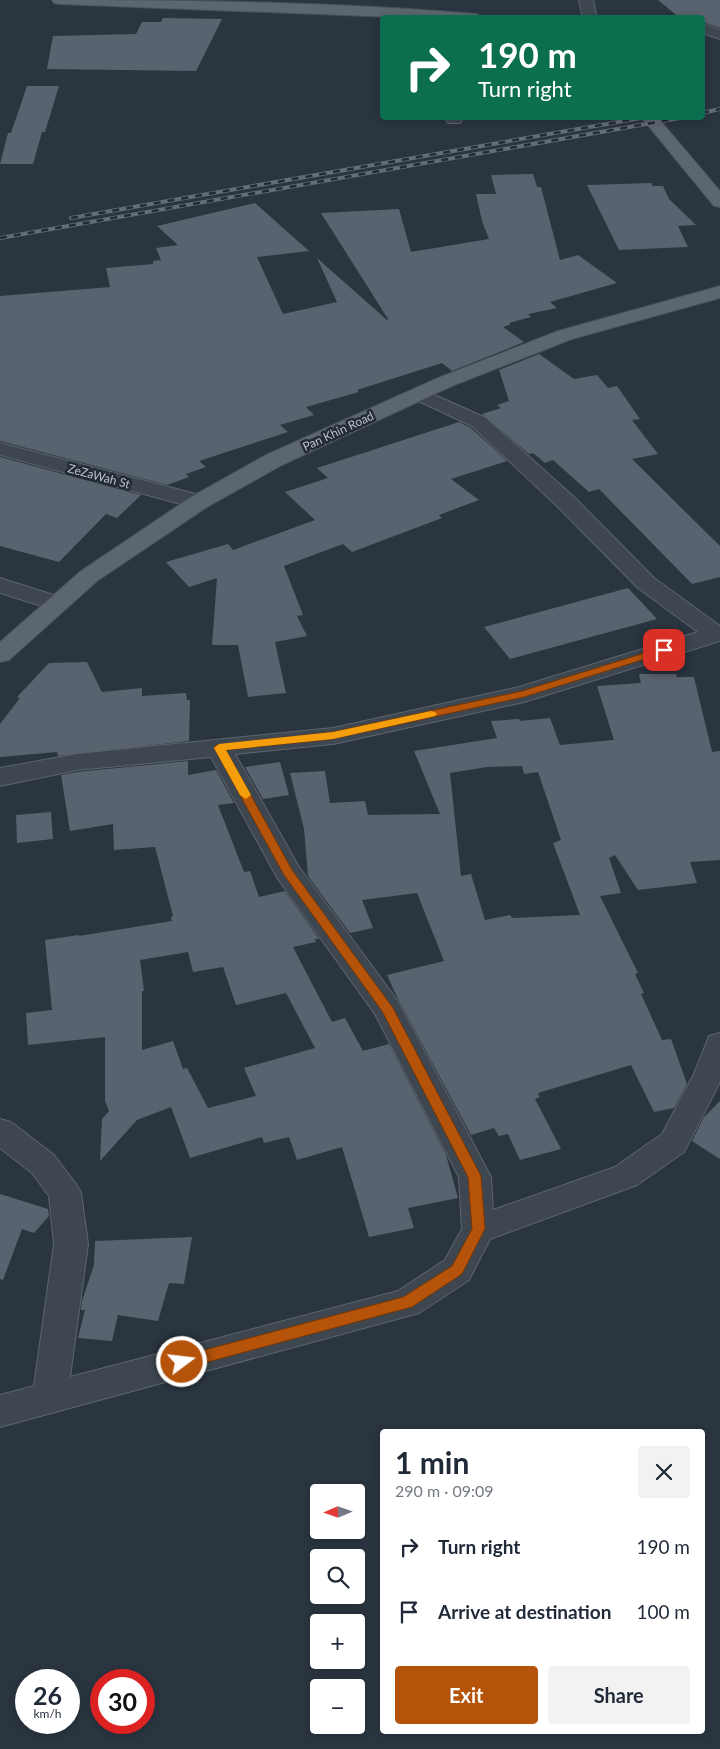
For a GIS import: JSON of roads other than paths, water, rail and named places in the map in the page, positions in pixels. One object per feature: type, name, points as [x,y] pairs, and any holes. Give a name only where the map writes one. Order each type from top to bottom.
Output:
[{"type":"main road","points":[[59,0],[394,11],[439,15]]},
{"type":"main road","points":[[652,120],[720,202]]},
{"type":"main road","name":"Pan Khin Road","points":[[0,655],[89,576],[198,502],[274,460],[419,394],[565,335],[720,292]]},
{"type":"street","points":[[586,0],[589,15]]},
{"type":"street","points":[[705,29],[720,35]]},
{"type":"street","points":[[419,394],[479,422],[567,503],[646,583],[719,634]]},
{"type":"street","name":"ZeZaWah St","points":[[0,449],[198,502]]},
{"type":"street","points":[[0,585],[58,604]]},
{"type":"street","points":[[0,777],[77,762],[333,736],[524,694],[719,634]]},
{"type":"street","points":[[0,1410],[407,1302],[457,1270],[478,1229],[475,1176],[387,1008],[288,872],[219,748]]},
{"type":"street","points":[[478,1229],[626,1176],[673,1143],[709,1074],[720,1044]]},
{"type":"street","points":[[0,1131],[43,1164],[65,1193],[71,1244],[50,1397]]},
{"type":"railway","points":[[705,112],[720,109]]},
{"type":"railway","points":[[71,218],[630,120]]},
{"type":"railway","points":[[0,238],[669,120]]}]
